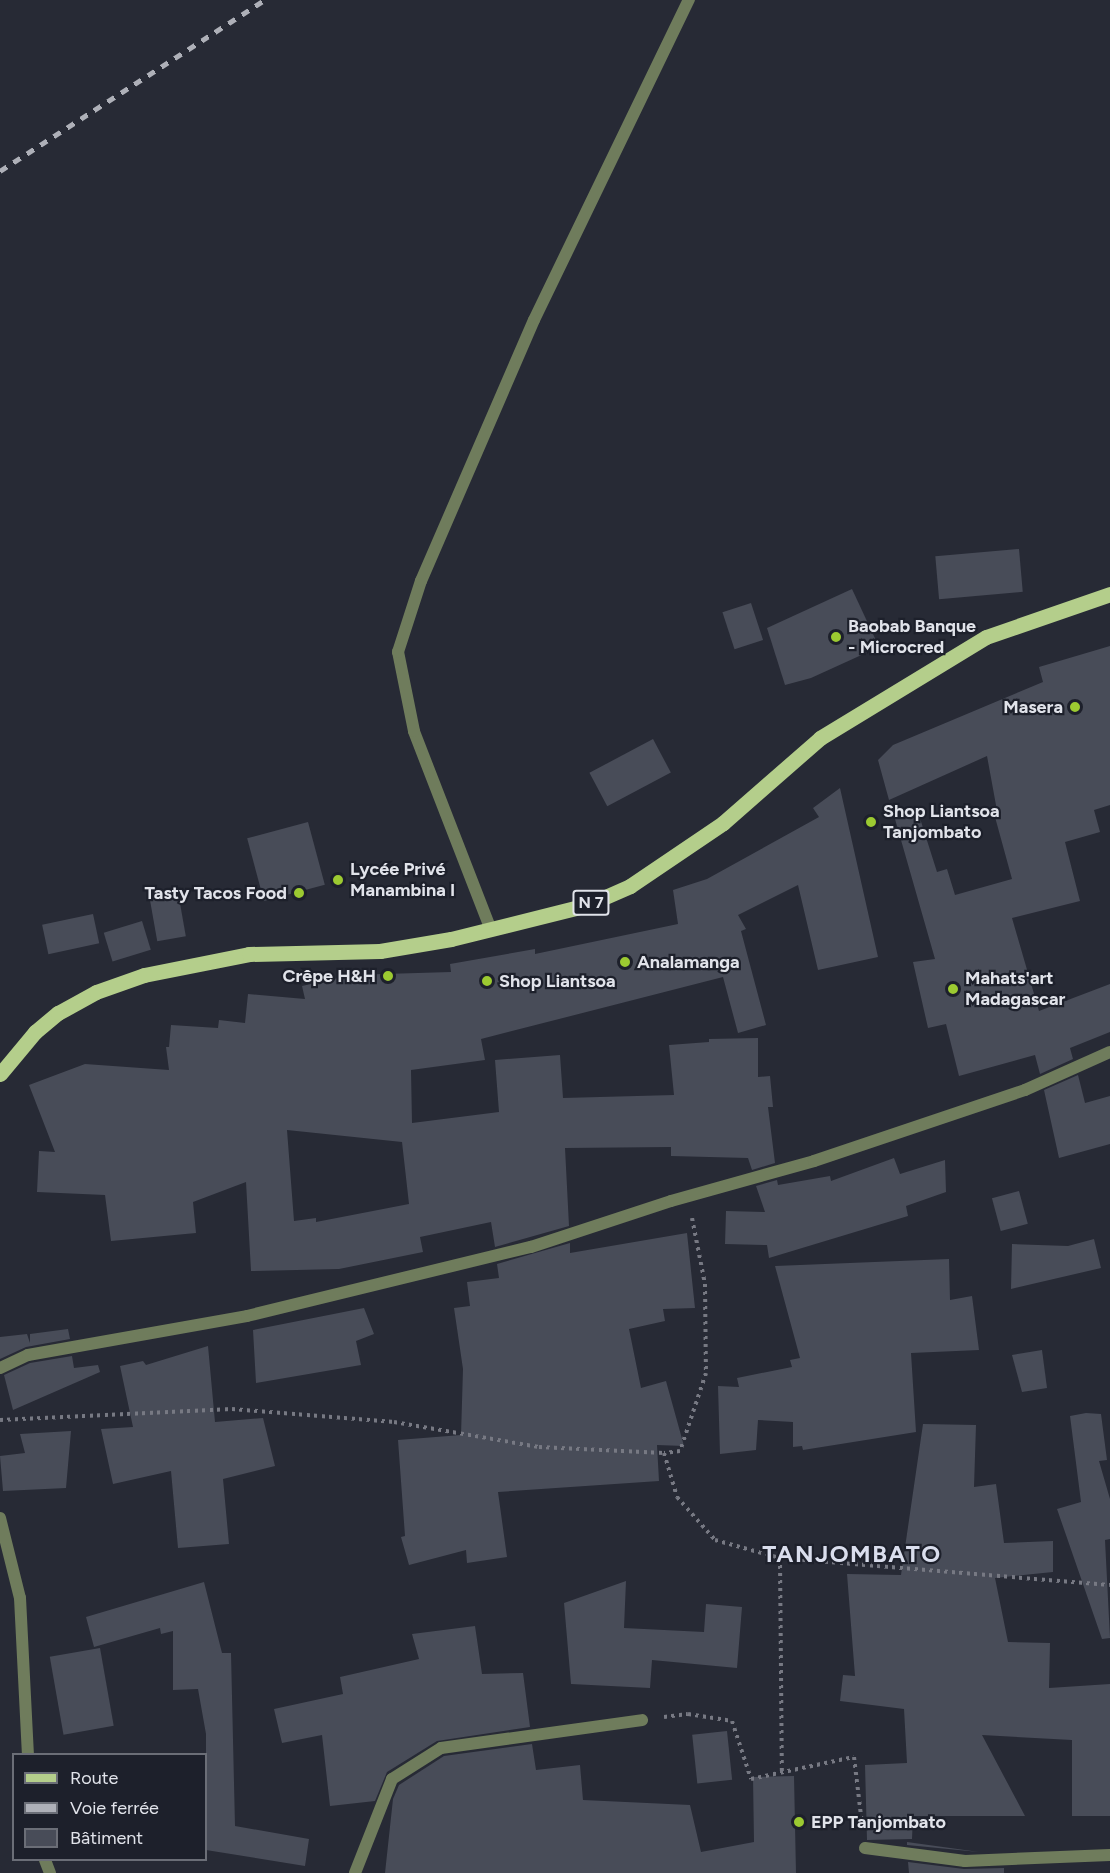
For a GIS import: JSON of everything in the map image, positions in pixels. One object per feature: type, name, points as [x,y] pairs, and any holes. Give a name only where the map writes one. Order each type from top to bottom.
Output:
[{"type":"main road","name":"N 7","points":[[0,1074],[35,1032],[58,1013],[96,992],[144,975],[249,954],[380,951],[491,930],[586,905],[630,886],[723,823],[820,738],[986,637],[1110,594]]},
{"type":"street","points":[[491,930],[414,731],[398,652],[422,581],[534,321],[689,0]]},
{"type":"street","points":[[0,1368],[28,1355],[247,1316],[520,1250],[688,1197],[814,1161],[1025,1090],[1110,1052]]},
{"type":"street","points":[[0,1518],[20,1598],[28,1753]]},
{"type":"street","points":[[355,1873],[392,1779],[441,1748],[642,1720]]},
{"type":"street","points":[[865,1848],[965,1861],[1110,1855]]},
{"type":"path","points":[[0,1420],[232,1409],[394,1422],[539,1447],[664,1453],[680,1451],[706,1373],[705,1284],[688,1197]]},
{"type":"path","points":[[664,1453],[677,1497],[715,1540],[780,1558],[1110,1585]]},
{"type":"path","points":[[780,1558],[782,1773]]},
{"type":"path","points":[[642,1720],[688,1714],[732,1721],[751,1779],[854,1757],[865,1848]]},
{"type":"building","points":[[1019,549],[1023,592],[939,599],[935,556]]},
{"type":"building","points":[[852,589],[879,647],[811,678],[785,685],[767,628]]},
{"type":"building","points":[[751,603],[763,640],[735,649],[722,612]]},
{"type":"building","points":[[1110,646],[1110,805],[1094,810],[1100,832],[1065,842],[1080,901],[1012,918],[1039,1011],[1110,984],[1110,1032],[1070,1048],[1073,1059],[1040,1074],[1035,1055],[959,1076],[946,1024],[928,1028],[913,962],[935,959],[895,819],[918,812],[937,872],[947,869],[955,895],[1012,879],[995,817],[998,816],[987,756],[889,800],[878,760],[893,745],[1043,682],[1039,667]]},
{"type":"building","points":[[653,739],[671,773],[607,806],[589,773]]},
{"type":"building","points":[[840,788],[878,957],[818,970],[798,885],[738,915],[746,929],[741,931],[766,1025],[738,1033],[723,977],[481,1039],[485,1060],[411,1070],[412,1123],[499,1112],[495,1060],[560,1055],[563,1098],[674,1095],[669,1045],[709,1042],[709,1039],[758,1038],[758,1077],[770,1076],[773,1107],[768,1107],[775,1163],[752,1170],[748,1158],[671,1156],[671,1147],[565,1148],[569,1226],[495,1247],[491,1222],[420,1237],[423,1252],[339,1269],[251,1271],[246,1182],[193,1202],[196,1233],[111,1241],[105,1195],[37,1192],[39,1151],[55,1152],[29,1085],[85,1064],[169,1070],[166,1047],[169,1047],[171,1025],[218,1028],[219,1020],[245,1023],[248,994],[305,999],[302,986],[351,975],[451,972],[450,964],[535,949],[535,954],[678,924],[673,890],[707,879],[819,817],[813,808]],"holes":[[[287,1130],[402,1142],[409,1204],[316,1222],[316,1218],[294,1221]]]},
{"type":"building","points":[[308,822],[325,885],[264,901],[247,838]]},
{"type":"building","points":[[178,892],[186,936],[157,941],[149,897]]},
{"type":"building","points":[[93,914],[99,943],[48,954],[42,925]]},
{"type":"building","points":[[142,921],[151,950],[113,961],[104,933]]},
{"type":"building","points":[[1078,1075],[1085,1103],[1110,1096],[1110,1144],[1059,1158],[1044,1090]]},
{"type":"building","points":[[894,1158],[900,1174],[945,1160],[946,1192],[906,1206],[908,1216],[769,1258],[767,1245],[725,1244],[726,1211],[765,1212],[756,1186],[777,1180],[778,1185],[830,1176],[831,1181]]},
{"type":"building","points":[[1019,1191],[1028,1224],[1001,1231],[992,1198]]},
{"type":"building","points":[[687,1233],[695,1308],[663,1309],[665,1321],[629,1329],[641,1388],[666,1381],[684,1446],[657,1445],[659,1481],[498,1492],[507,1557],[467,1563],[466,1550],[409,1565],[401,1537],[405,1536],[398,1440],[461,1435],[463,1369],[454,1308],[470,1306],[467,1282],[499,1278],[497,1264],[570,1243],[570,1253]]},
{"type":"building","points":[[1094,1239],[1101,1268],[1011,1289],[1012,1244],[1068,1246]]},
{"type":"building","points":[[949,1259],[950,1300],[972,1296],[979,1350],[911,1353],[916,1432],[803,1450],[802,1446],[793,1447],[793,1422],[758,1420],[756,1450],[720,1454],[718,1386],[739,1387],[737,1378],[792,1367],[790,1360],[800,1358],[775,1266]]},
{"type":"building","points":[[364,1308],[374,1334],[356,1341],[361,1365],[256,1383],[253,1330]]},
{"type":"building","points":[[68,1329],[70,1339],[26,1347],[0,1359],[0,1337],[27,1334],[30,1343],[30,1334]]},
{"type":"building","points":[[208,1346],[215,1422],[263,1418],[275,1466],[223,1479],[229,1544],[178,1548],[171,1471],[113,1484],[101,1429],[133,1427],[120,1366],[143,1361],[146,1365]]},
{"type":"building","points":[[1042,1350],[1047,1388],[1022,1392],[1012,1355]]},
{"type":"building","points":[[72,1356],[74,1368],[98,1365],[100,1372],[13,1410],[4,1375],[30,1363]]},
{"type":"building","points":[[1086,1413],[1101,1414],[1107,1460],[1099,1461],[1110,1499],[1110,1539],[1105,1540],[1110,1638],[1102,1639],[1057,1509],[1081,1502],[1070,1416]]},
{"type":"building","points":[[923,1424],[976,1425],[974,1487],[996,1484],[1004,1543],[1053,1541],[1053,1572],[995,1578],[1008,1642],[1050,1643],[1049,1688],[1110,1684],[1110,1816],[1072,1816],[1072,1740],[982,1735],[1025,1816],[913,1816],[912,1839],[867,1840],[865,1765],[907,1763],[904,1709],[840,1701],[843,1675],[855,1676],[847,1574],[901,1575]]},
{"type":"building","points":[[71,1431],[66,1488],[3,1491],[0,1456],[25,1453],[20,1434]]},
{"type":"building","points":[[626,1581],[624,1628],[704,1632],[706,1604],[742,1607],[737,1668],[652,1660],[650,1688],[571,1684],[564,1603]]},
{"type":"building","points":[[204,1582],[222,1653],[231,1653],[235,1826],[309,1839],[305,1866],[207,1850],[206,1734],[198,1689],[173,1690],[173,1631],[161,1634],[160,1628],[94,1647],[86,1617]]},
{"type":"building","points":[[475,1626],[482,1674],[523,1673],[530,1727],[437,1741],[387,1772],[375,1801],[330,1806],[322,1735],[282,1743],[274,1709],[343,1694],[340,1677],[419,1659],[412,1634]]},
{"type":"building","points":[[100,1648],[114,1726],[63,1735],[50,1657]]},
{"type":"building","points":[[727,1731],[732,1780],[697,1783],[692,1735]]},
{"type":"building","points":[[532,1744],[536,1770],[580,1765],[583,1800],[690,1805],[701,1852],[754,1842],[753,1777],[794,1776],[796,1873],[385,1873],[393,1799],[399,1785],[444,1756]]},
{"type":"building","points":[[907,1842],[979,1852],[907,1845]]},
{"type":"building","points":[[908,1862],[964,1869],[1004,1868],[1004,1873],[909,1873]]},
{"type":"railway","points":[[0,171],[264,0]]},
{"type":"place","name":"Baobab Banque - Microcred","points":[[836,637]]},
{"type":"place","name":"Masera","points":[[1075,707]]},
{"type":"place","name":"Shop Liantsoa Tanjombato","points":[[871,822]]},
{"type":"place","name":"Lycée Privé Manambina I","points":[[338,880]]},
{"type":"place","name":"Tasty Tacos Food","points":[[299,893]]},
{"type":"place","name":"Analamanga","points":[[625,962]]},
{"type":"place","name":"Crêpe H&H","points":[[388,976]]},
{"type":"place","name":"Shop Liantsoa","points":[[487,981]]},
{"type":"place","name":"Mahats'art Madagascar","points":[[953,989]]},
{"type":"place","name":"EPP Tanjombato","points":[[799,1822]]},
{"type":"district","name":"TANJOMBATO","points":[[852,1554]]}]
